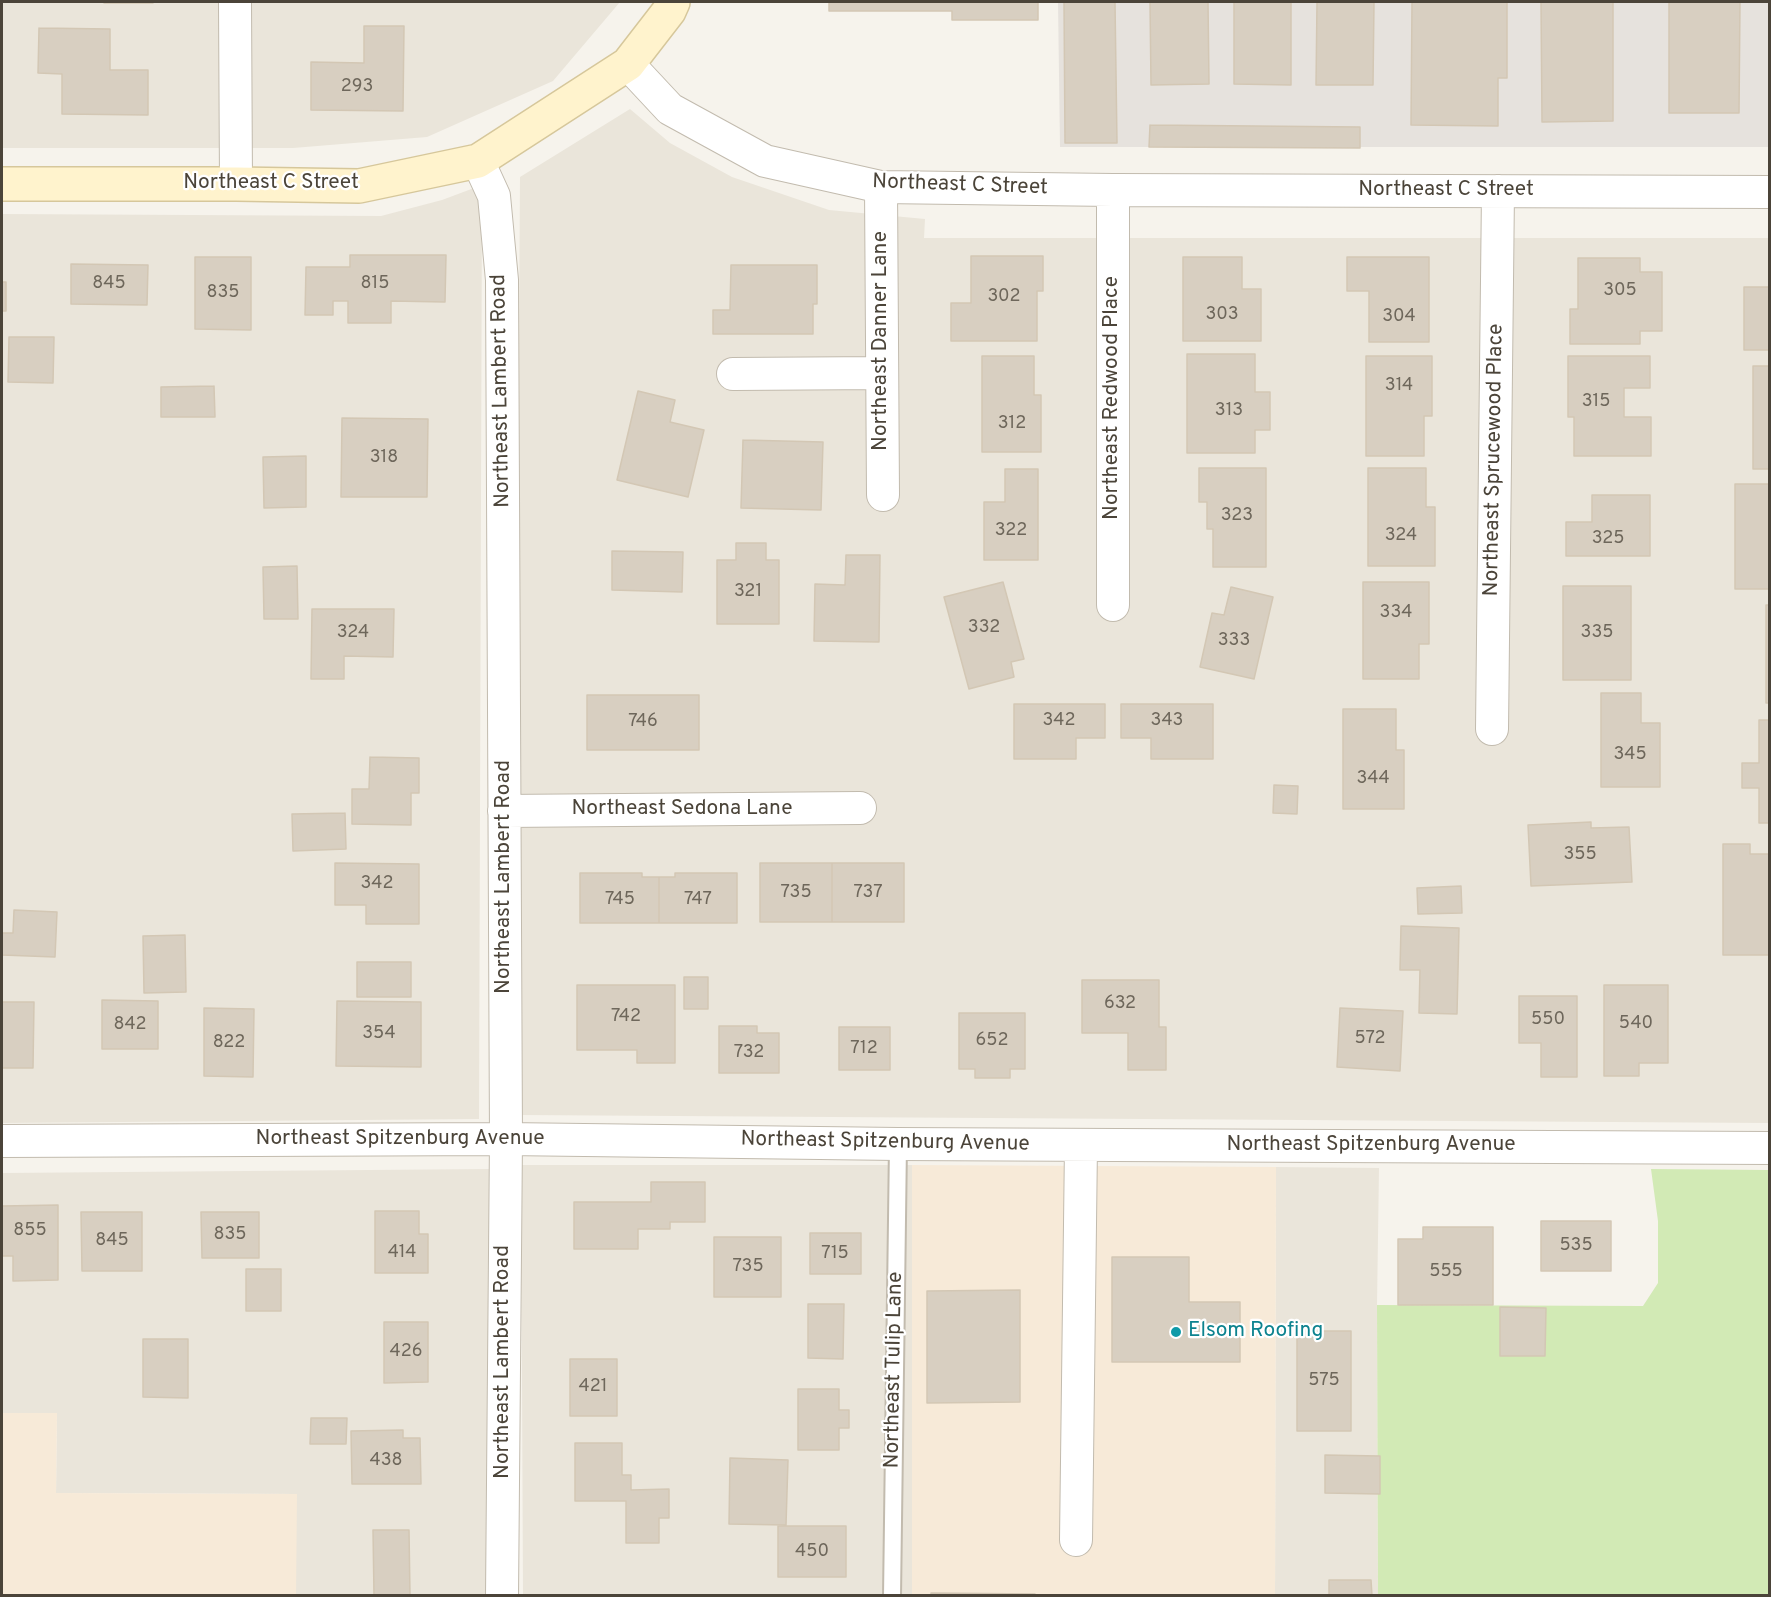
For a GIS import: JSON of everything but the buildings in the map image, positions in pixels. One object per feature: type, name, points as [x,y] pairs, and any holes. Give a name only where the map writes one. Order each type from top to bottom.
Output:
[{"type":"main road","points":[[628,64],[669,11],[673,2]]},
{"type":"main road","name":"Northeast C Street","points":[[2,184],[359,186],[478,161],[628,64]]},
{"type":"street","points":[[235,2],[236,184]]},
{"type":"street","name":"Northeast C Street","points":[[628,64],[670,109],[765,161],[881,187],[1770,192]]},
{"type":"street","name":"Northeast Lambert Road","points":[[478,161],[494,196],[502,280],[506,1139],[502,1596]]},
{"type":"street","name":"Northeast Danner Lane","points":[[881,187],[883,495]]},
{"type":"street","name":"Northeast Redwood Place","points":[[1113,190],[1113,605]]},
{"type":"street","name":"Northeast Sprucewood Place","points":[[1492,729],[1498,191]]},
{"type":"street","points":[[733,374],[882,373]]},
{"type":"street","name":"Northeast Sedona Lane","points":[[504,811],[860,808]]},
{"type":"street","name":"Northeast Spitzenburg Avenue","points":[[2,1141],[506,1139],[898,1144],[1770,1148]]},
{"type":"street","points":[[1076,1540],[1081,1145]]},
{"type":"lane","name":"Northeast Tulip Lane","points":[[892,1596],[898,1144]]},
{"type":"shaded area","points":[[2,2],[620,2],[553,81],[427,137],[293,148],[2,148]]},
{"type":"shaded area","points":[[1058,2],[1769,2],[1769,147],[1060,147]]},
{"type":"shaded area","points":[[630,109],[670,143],[732,177],[829,210],[925,219],[924,238],[1769,238],[1769,1123],[520,1115],[517,660],[520,177]]},
{"type":"shaded area","points":[[482,185],[479,1119],[2,1123],[2,214],[381,216],[442,200]]},
{"type":"shaded area","points":[[521,1165],[912,1165],[912,1595],[523,1595]]},
{"type":"shaded area","points":[[912,1165],[1276,1167],[1275,1595],[912,1596]]},
{"type":"shaded area","points":[[1276,1167],[1379,1168],[1378,1595],[1275,1596]]},
{"type":"shaded area","points":[[491,1169],[489,1595],[296,1595],[296,1494],[56,1493],[57,1413],[2,1413],[2,1173]]},
{"type":"shaded area","points":[[2,1413],[57,1413],[56,1493],[297,1494],[296,1595],[2,1595]]},
{"type":"green space","points":[[1651,1169],[1769,1170],[1769,1595],[1378,1595],[1377,1305],[1643,1306],[1658,1283],[1658,1221]]},
{"type":"place","name":"Elsom Roofing","points":[[1176,1332]]}]
